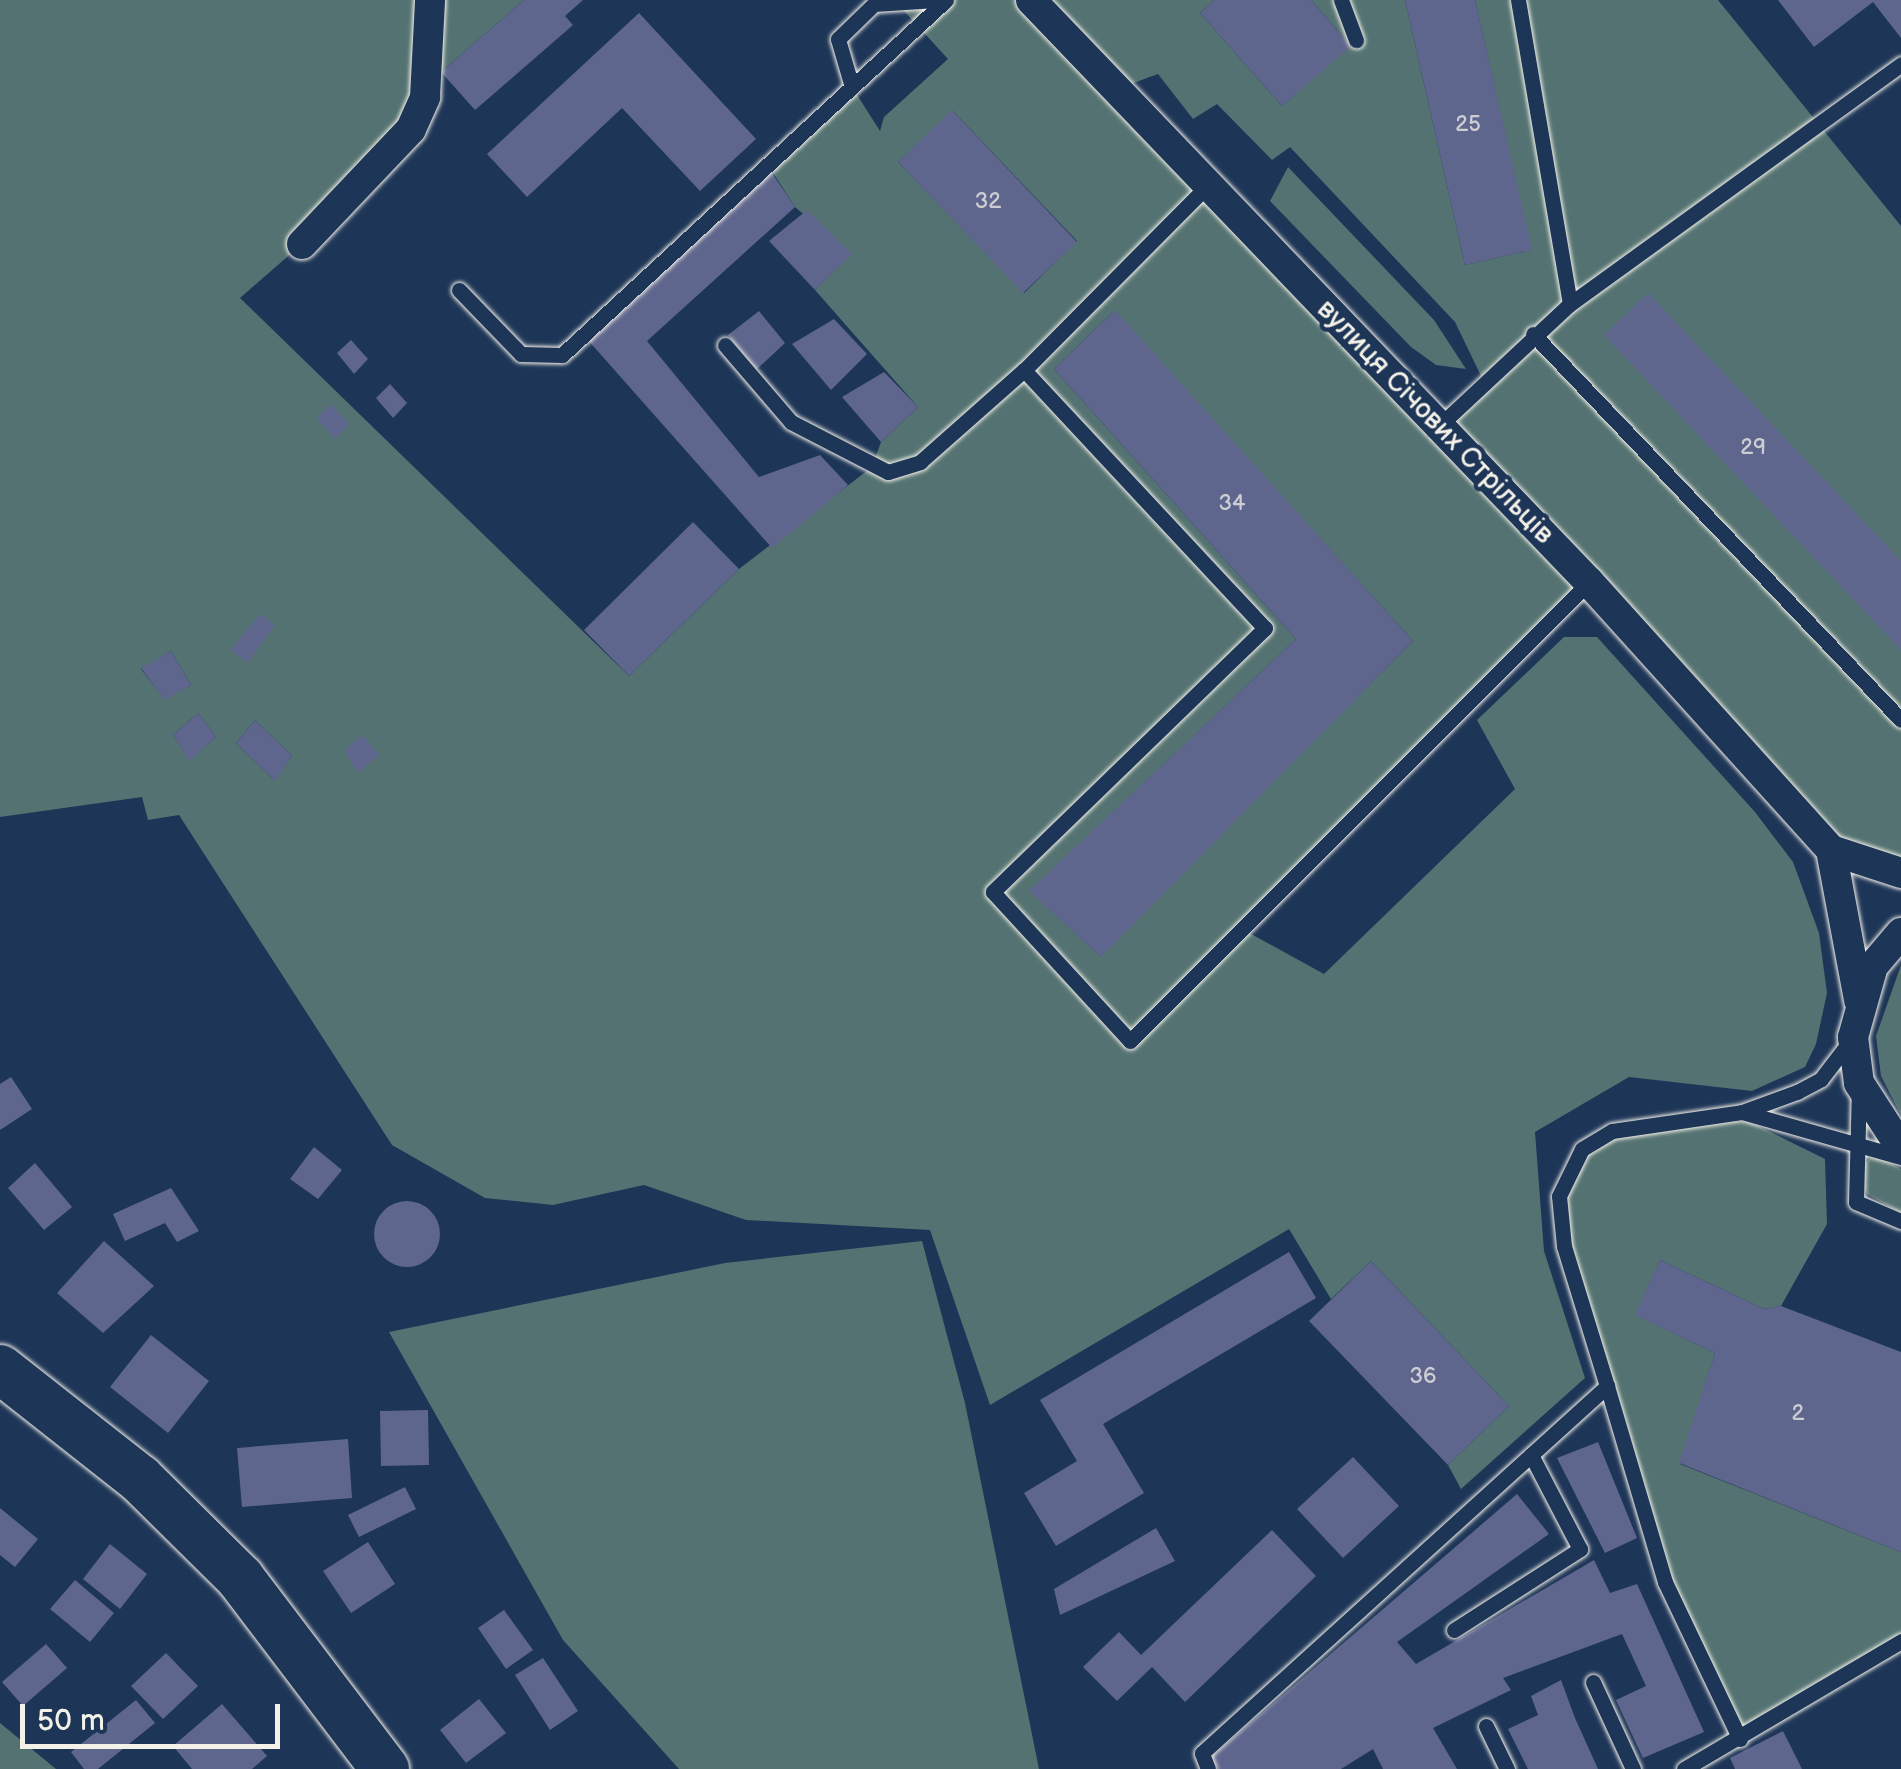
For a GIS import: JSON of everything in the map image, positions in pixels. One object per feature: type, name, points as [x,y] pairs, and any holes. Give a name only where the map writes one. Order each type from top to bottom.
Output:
[{"type":"main road","points":[[0,1370],[140,1479],[240,1578],[385,1769]]},
{"type":"street","points":[[302,244],[411,129],[425,97],[430,0]]},
{"type":"street","name":"вулиця Січових Стрільців","points":[[1031,0],[1589,582],[1831,850],[1901,873]]},
{"type":"street","points":[[1831,850],[1859,1000],[1853,1037],[1859,1083],[1901,1148]]},
{"type":"street","points":[[1859,1000],[1901,933]]},
{"type":"lane","points":[[852,87],[838,39],[874,4],[936,0]]},
{"type":"lane","points":[[459,290],[521,354],[562,355],[946,0]]},
{"type":"lane","points":[[1341,0],[1356,40]]},
{"type":"lane","points":[[1518,0],[1570,304]]},
{"type":"lane","points":[[1439,426],[1533,334],[1570,304],[1901,64]]},
{"type":"lane","points":[[725,345],[791,422],[888,472],[920,462],[1024,370],[1208,185]]},
{"type":"lane","points":[[1533,334],[1901,720]]},
{"type":"lane","points":[[1024,370],[1266,628],[993,892],[1130,1041],[1589,582]]},
{"type":"lane","points":[[1740,1739],[1664,1582],[1564,1246],[1565,1174],[1582,1148],[1612,1131],[1742,1112],[1821,1079],[1853,1037]]},
{"type":"lane","points":[[1859,1083],[1852,1144],[1856,1202],[1901,1221]]},
{"type":"lane","points":[[1742,1112],[1901,1157]]},
{"type":"lane","points":[[1208,1769],[1202,1753],[1607,1386]]},
{"type":"lane","points":[[1454,1630],[1580,1549],[1532,1455]]},
{"type":"lane","points":[[1684,1769],[1710,1763],[1740,1739],[1901,1641]]},
{"type":"lane","points":[[1593,1682],[1633,1769]]},
{"type":"lane","points":[[1486,1726],[1506,1769]]},
{"type":"green space","points":[[0,0],[524,0],[441,72],[302,244],[240,298],[629,676],[739,569],[872,467],[881,442],[918,407],[815,290],[851,254],[795,207],[768,165],[852,87],[880,131],[884,117],[948,59],[894,0],[1214,0],[1200,13],[1282,106],[1350,45],[1311,0],[1405,0],[1465,265],[1531,250],[1475,0],[1718,0],[1901,226],[1901,873],[1831,850],[1586,585],[1242,929],[1324,974],[1515,789],[1477,720],[1564,637],[1597,637],[1755,812],[1793,862],[1819,933],[1827,993],[1816,1044],[1805,1067],[1752,1091],[1629,1077],[1535,1132],[1544,1251],[1585,1378],[1461,1489],[1448,1465],[1509,1406],[1371,1261],[1331,1299],[1289,1229],[990,1405],[930,1230],[746,1220],[644,1185],[553,1205],[485,1198],[392,1145],[179,815],[148,820],[142,797],[0,817]],"holes":[[[1158,74],[1193,119],[1217,104],[1272,160],[1290,147],[1455,322],[1483,380],[1439,425],[1117,89]],[[953,111],[1077,241],[1024,293],[898,162]],[[1114,311],[1413,641],[1100,956],[1030,891],[1296,639],[1054,369]],[[171,651],[191,685],[164,699],[141,669]],[[198,713],[216,737],[189,760],[173,735]],[[255,720],[292,756],[274,780],[236,743]]]},
{"type":"green space","points":[[1288,167],[1434,320],[1466,369],[1436,365],[1411,347],[1270,201]]},
{"type":"green space","points":[[1901,965],[1901,1115],[1881,1076],[1876,1036]]},
{"type":"green space","points":[[1664,1118],[1750,1122],[1825,1159],[1827,1224],[1781,1306],[1764,1309],[1660,1260],[1636,1315],[1715,1353],[1680,1464],[1901,1552],[1901,1641],[1740,1739],[1665,1582],[1559,1196],[1582,1149]]},
{"type":"green space","points":[[1874,1154],[1901,1169],[1901,1213],[1867,1194],[1858,1171]]},
{"type":"green space","points":[[922,1241],[965,1403],[1039,1769],[679,1769],[563,1640],[389,1332],[725,1263]]},
{"type":"green space","points":[[0,1723],[56,1769],[0,1769]]},
{"type":"building","points":[[524,0],[583,0],[565,16],[573,25],[475,110],[441,72]]},
{"type":"building","points":[[1214,0],[1311,0],[1351,46],[1282,106],[1200,13]]},
{"type":"building","points":[[1405,0],[1475,0],[1532,250],[1465,265]]},
{"type":"building","points":[[1778,0],[1901,0],[1901,38],[1873,2],[1814,47]]},
{"type":"building","points":[[639,13],[756,139],[700,191],[622,108],[527,197],[487,154]]},
{"type":"building","points":[[952,110],[1077,242],[1023,293],[898,162]]},
{"type":"building","points":[[770,170],[795,207],[647,341],[759,477],[820,455],[848,485],[772,548],[587,339]]},
{"type":"building","points":[[807,210],[852,254],[815,290],[769,241]]},
{"type":"building","points":[[1648,293],[1901,561],[1901,650],[1604,335]]},
{"type":"building","points":[[1115,310],[1413,641],[1101,957],[1029,891],[1296,639],[1054,369]]},
{"type":"building","points":[[759,311],[785,343],[756,370],[728,335]]},
{"type":"building","points":[[834,319],[867,354],[831,390],[792,344]]},
{"type":"building","points":[[351,340],[368,359],[354,374],[337,353]]},
{"type":"building","points":[[884,372],[918,407],[881,442],[842,397]]},
{"type":"building","points":[[390,384],[407,403],[393,418],[376,398]]},
{"type":"building","points":[[331,404],[349,424],[335,439],[317,418]]},
{"type":"building","points":[[693,522],[739,569],[629,676],[584,630]]},
{"type":"building","points":[[260,614],[275,625],[248,662],[230,650]]},
{"type":"building","points":[[171,651],[191,685],[164,700],[141,668]]},
{"type":"building","points":[[198,713],[216,737],[189,761],[173,735]]},
{"type":"building","points":[[255,720],[292,756],[275,781],[236,743]]},
{"type":"building","points":[[363,735],[379,755],[358,773],[344,750]]},
{"type":"building","points":[[11,1077],[32,1109],[0,1130],[0,1084]]},
{"type":"building","points":[[314,1147],[342,1170],[318,1199],[290,1179]]},
{"type":"building","points":[[35,1163],[72,1207],[44,1230],[8,1188]]},
{"type":"building","points":[[171,1188],[199,1231],[177,1242],[165,1223],[125,1241],[113,1214]]},
{"type":"building","points":[[407,1201],[431,1210],[440,1234],[431,1258],[407,1267],[383,1258],[374,1234],[383,1210]]},
{"type":"building","points":[[104,1241],[154,1286],[103,1333],[57,1293]]},
{"type":"building","points":[[1289,1252],[1316,1298],[1103,1424],[1144,1493],[1056,1546],[1024,1493],[1077,1461],[1040,1400]]},
{"type":"building","points":[[1660,1260],[1764,1309],[1781,1306],[1901,1352],[1901,1552],[1679,1463],[1715,1353],[1635,1315]]},
{"type":"building","points":[[1371,1261],[1509,1406],[1448,1465],[1309,1321]]},
{"type":"building","points":[[151,1335],[209,1381],[168,1433],[110,1387]]},
{"type":"building","points":[[428,1410],[429,1465],[381,1466],[380,1411]]},
{"type":"building","points":[[348,1439],[352,1498],[242,1507],[237,1448]]},
{"type":"building","points":[[1598,1442],[1637,1538],[1605,1553],[1557,1458]]},
{"type":"building","points":[[1353,1457],[1399,1506],[1343,1558],[1297,1509]]},
{"type":"building","points":[[405,1487],[416,1509],[359,1537],[348,1515]]},
{"type":"building","points":[[1517,1494],[1549,1534],[1397,1642],[1416,1664],[1594,1560],[1610,1593],[1637,1584],[1704,1732],[1643,1758],[1616,1700],[1646,1686],[1622,1634],[1503,1678],[1511,1690],[1433,1728],[1457,1769],[1383,1769],[1373,1749],[1341,1769],[1218,1769],[1211,1757]]},
{"type":"building","points":[[0,1508],[38,1539],[15,1567],[0,1555]]},
{"type":"building","points":[[1156,1528],[1175,1561],[1060,1615],[1054,1589]]},
{"type":"building","points":[[1272,1530],[1316,1576],[1185,1702],[1152,1667],[1117,1701],[1083,1667],[1119,1632],[1141,1655]]},
{"type":"building","points":[[368,1542],[395,1584],[351,1613],[323,1571]]},
{"type":"building","points":[[110,1544],[147,1574],[120,1609],[83,1579]]},
{"type":"building","points":[[75,1580],[114,1613],[90,1642],[50,1609]]},
{"type":"building","points":[[504,1610],[533,1650],[506,1669],[478,1628]]},
{"type":"building","points":[[46,1644],[67,1668],[23,1706],[2,1682]]},
{"type":"building","points":[[166,1653],[198,1686],[163,1719],[131,1686]]},
{"type":"building","points":[[543,1658],[578,1711],[550,1730],[515,1675]]},
{"type":"building","points":[[1561,1680],[1598,1769],[1528,1769],[1508,1729],[1538,1715],[1531,1696]]},
{"type":"building","points":[[479,1699],[506,1733],[466,1763],[440,1730]]},
{"type":"building","points":[[136,1700],[155,1723],[98,1769],[84,1769],[71,1752]]},
{"type":"building","points":[[222,1704],[267,1756],[252,1769],[192,1769],[173,1746]]},
{"type":"building","points":[[1783,1731],[1802,1769],[1735,1769],[1730,1758]]}]
